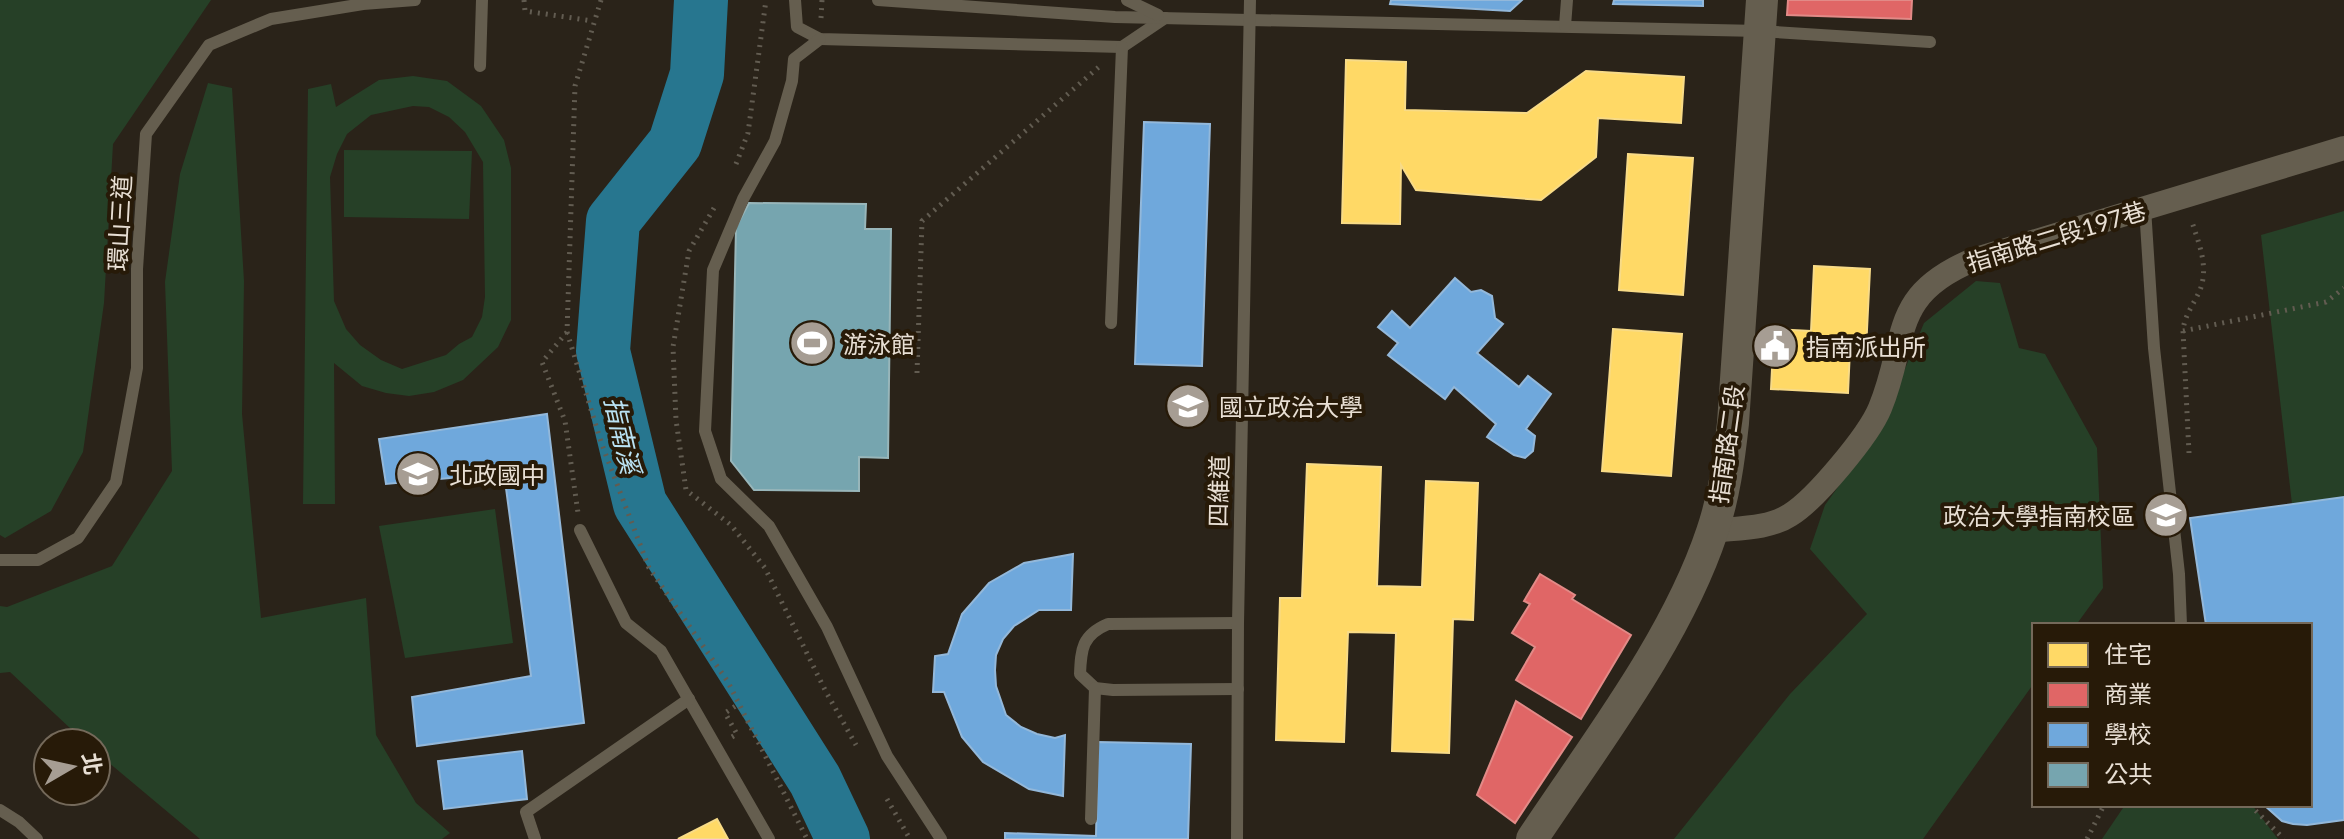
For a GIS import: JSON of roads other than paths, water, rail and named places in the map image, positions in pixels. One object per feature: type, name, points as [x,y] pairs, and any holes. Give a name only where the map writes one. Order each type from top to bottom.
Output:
[{"type":"street","name":"指南路二段","points":[[1532,839],[1650,661],[1686,593],[1712,531],[1726,472],[1733,423],[1761,16]]},
{"type":"street","name":"指南路二段197巷","points":[[1712,531],[1774,522],[1789,516],[1813,497],[1870,427],[1880,409],[1903,323],[1914,303],[1932,283],[1950,270],[1973,260],[2344,148]]},
{"type":"lane","name":"環山三道","points":[[0,560],[38,560],[78,538],[116,482],[137,368],[137,269],[146,134],[209,45],[271,19],[363,4],[415,0]]},
{"type":"lane","points":[[480,66],[482,0]]},
{"type":"lane","points":[[795,0],[797,27],[820,39],[1122,47],[1165,18]]},
{"type":"lane","points":[[878,0],[1115,17],[1565,26],[1761,16],[1930,42]]},
{"type":"lane","points":[[1127,0],[1165,18]]},
{"type":"lane","name":"四維道","points":[[1237,839],[1250,0]]},
{"type":"lane","points":[[1565,26],[1567,0]]},
{"type":"lane","points":[[820,39],[794,59],[792,81],[775,141],[743,199],[713,270],[705,431],[721,479],[769,526],[776,537],[827,627],[887,756],[941,839]]},
{"type":"lane","points":[[1111,323],[1122,47]]},
{"type":"lane","points":[[2145,208],[2154,348],[2179,574],[2181,623]]},
{"type":"lane","points":[[580,530],[626,623],[661,651],[769,839]]},
{"type":"lane","points":[[1238,623],[1108,624],[1095,630],[1081,648],[1080,674],[1095,688],[1238,689]]},
{"type":"lane","points":[[1091,819],[1095,688]]},
{"type":"lane","points":[[535,839],[526,812],[686,694]]},
{"type":"lane","points":[[0,810],[37,839]]},
{"type":"waterway","name":"指南溪","points":[[701,0],[697,74],[675,143],[613,221],[603,351],[640,504],[815,780],[843,839]]},
{"type":"place","name":"游泳館","points":[[812,343]]},
{"type":"place","name":"指南派出所","points":[[1775,346]]},
{"type":"place","name":"國立政治大學","points":[[1188,406]]},
{"type":"place","name":"北政國中","points":[[418,474]]},
{"type":"place","name":"政治大學指南校區","points":[[2166,515]]}]
